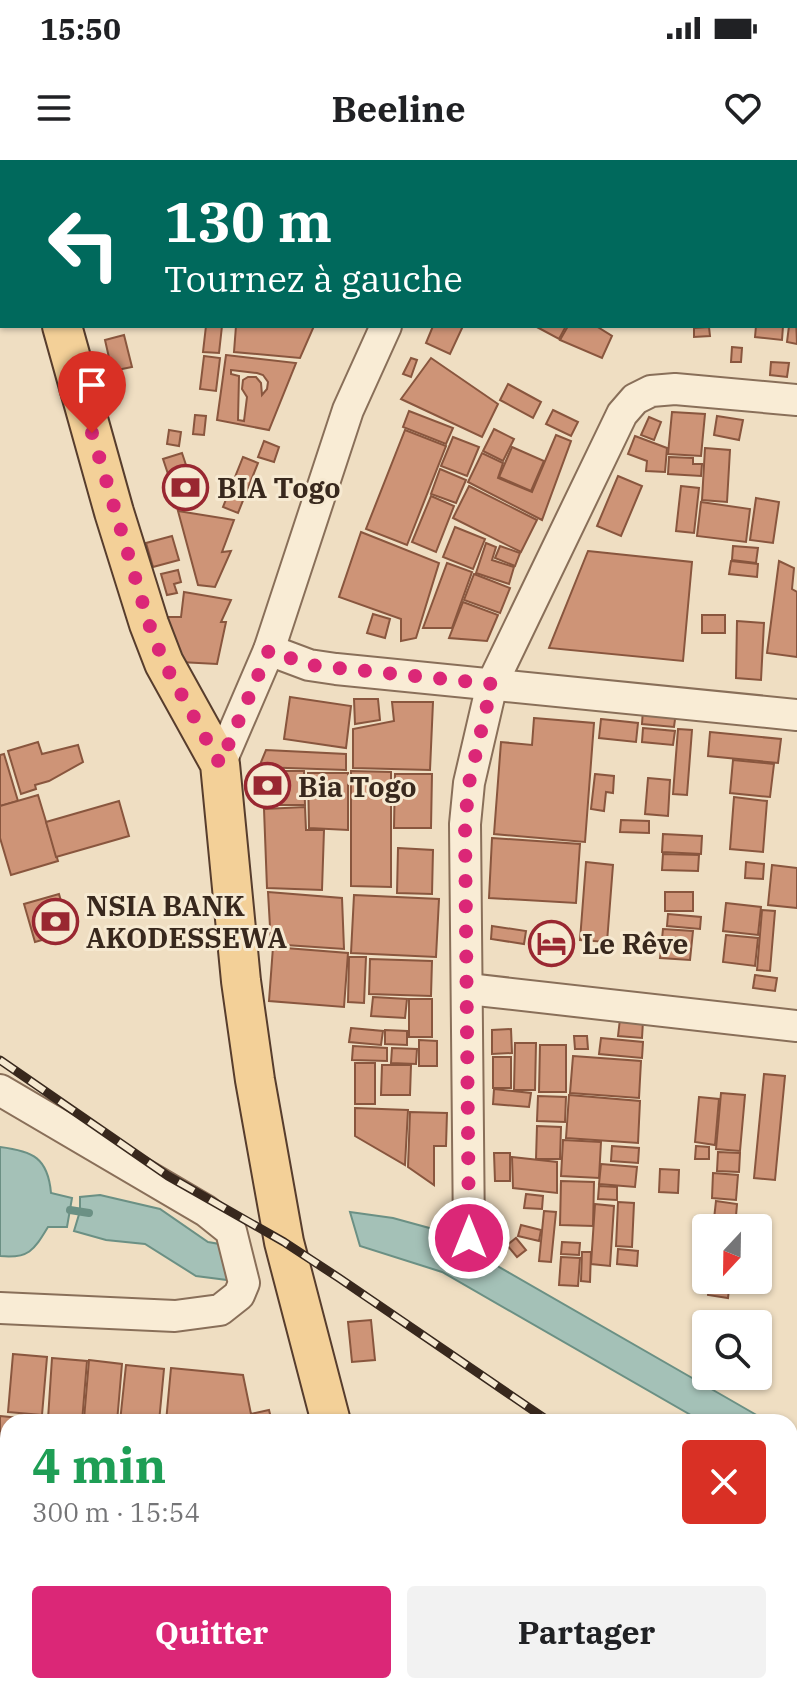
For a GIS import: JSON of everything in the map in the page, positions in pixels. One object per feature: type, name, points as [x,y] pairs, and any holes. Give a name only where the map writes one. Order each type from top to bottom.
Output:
[{"type":"main road","points":[[63,328],[149,624],[164,663],[220,764],[245,1007],[284,1241],[329,1414]]},
{"type":"street","points":[[220,764],[269,650],[348,410],[385,328]]},
{"type":"street","points":[[469,1238],[465,824],[469,783],[492,684],[622,414],[635,399],[651,391],[675,389],[797,400]]},
{"type":"street","points":[[269,650],[322,667],[797,715]]},
{"type":"street","points":[[468,989],[797,1026]]},
{"type":"street","points":[[0,1090],[206,1211],[231,1231],[244,1283],[239,1295],[220,1310],[175,1316],[0,1308]]},
{"type":"water","points":[[0,1147],[37,1158],[46,1172],[51,1193],[72,1198],[67,1227],[48,1227],[30,1251],[18,1256],[0,1256]]},
{"type":"water","points":[[100,1195],[160,1209],[208,1242],[225,1245],[235,1281],[196,1276],[145,1244],[106,1240],[74,1231],[80,1211],[80,1197]]},
{"type":"water","points":[[350,1212],[393,1218],[433,1229],[692,1378],[692,1390],[713,1390],[755,1414],[689,1414],[442,1272],[360,1246]]},
{"type":"building","points":[[206,328],[222,328],[219,353],[203,352]]},
{"type":"building","points":[[236,328],[313,328],[300,358],[234,352]]},
{"type":"building","points":[[432,328],[462,328],[450,354],[426,343]]},
{"type":"building","points":[[539,328],[565,328],[559,339]]},
{"type":"building","points":[[567,328],[599,328],[612,336],[602,358],[560,340]]},
{"type":"building","points":[[694,328],[709,328],[710,336],[694,337]]},
{"type":"building","points":[[756,328],[783,328],[782,340],[755,337]]},
{"type":"building","points":[[789,328],[796,328],[797,344],[787,342]]},
{"type":"building","points":[[124,335],[132,367],[112,371],[105,340]]},
{"type":"building","points":[[732,347],[742,348],[741,362],[731,362]]},
{"type":"building","points":[[226,355],[296,363],[269,430],[217,420]],"holes":[[[231,370],[257,373],[268,382],[267,389],[262,395],[261,383],[256,377],[243,380],[242,389],[247,397],[244,421],[238,420],[239,376],[231,374]]]},
{"type":"building","points":[[204,356],[220,358],[216,391],[200,389]]},
{"type":"building","points":[[411,358],[417,360],[411,377],[403,374]]},
{"type":"building","points":[[431,358],[498,404],[482,437],[401,399]]},
{"type":"building","points":[[771,362],[789,363],[787,377],[770,375]]},
{"type":"building","points":[[508,384],[541,402],[533,418],[500,400]]},
{"type":"building","points":[[553,410],[578,422],[571,436],[546,424]]},
{"type":"building","points":[[409,411],[453,428],[446,444],[403,427]]},
{"type":"building","points":[[672,412],[705,414],[701,456],[668,454]]},
{"type":"building","points":[[195,415],[206,416],[204,435],[193,434]]},
{"type":"building","points":[[717,416],[743,420],[739,440],[714,435]]},
{"type":"building","points":[[649,417],[661,422],[654,440],[641,435]]},
{"type":"building","points":[[494,429],[514,439],[503,461],[483,451]]},
{"type":"building","points":[[169,430],[181,432],[179,446],[167,444]]},
{"type":"building","points":[[405,430],[446,446],[407,545],[366,529]]},
{"type":"building","points":[[556,435],[571,441],[542,520],[468,482],[482,453],[503,463],[498,478],[532,492]]},
{"type":"building","points":[[635,436],[667,448],[665,472],[646,471],[647,461],[628,454]]},
{"type":"building","points":[[453,437],[479,447],[467,476],[441,466]]},
{"type":"building","points":[[264,441],[279,447],[274,462],[258,457]]},
{"type":"building","points":[[512,447],[544,461],[531,491],[499,477]]},
{"type":"building","points":[[705,448],[730,450],[727,502],[702,500]]},
{"type":"building","points":[[182,453],[198,501],[179,507],[163,459]]},
{"type":"building","points":[[243,457],[258,463],[238,513],[223,507]]},
{"type":"building","points":[[669,457],[693,458],[693,464],[702,464],[701,476],[668,474]]},
{"type":"building","points":[[440,469],[466,480],[456,503],[431,494]]},
{"type":"building","points":[[618,476],[642,486],[621,536],[597,526]]},
{"type":"building","points":[[469,486],[537,520],[521,552],[453,518]]},
{"type":"building","points":[[681,486],[699,488],[694,533],[676,531]]},
{"type":"building","points":[[431,496],[454,506],[436,552],[412,542]]},
{"type":"building","points":[[756,498],[779,502],[773,543],[750,540]]},
{"type":"building","points":[[701,502],[750,509],[746,542],[697,536]]},
{"type":"building","points":[[178,511],[234,520],[222,552],[231,551],[215,587],[198,585]]},
{"type":"building","points":[[455,527],[485,539],[473,569],[443,557]]},
{"type":"building","points":[[361,532],[439,563],[416,638],[401,641],[401,619],[339,597]]},
{"type":"building","points":[[172,536],[179,560],[153,567],[146,543]]},
{"type":"building","points":[[486,543],[496,547],[492,560],[514,567],[509,584],[476,573]]},
{"type":"building","points":[[500,546],[520,553],[515,566],[495,558]]},
{"type":"building","points":[[733,546],[758,548],[756,563],[732,560]]},
{"type":"building","points":[[588,551],[692,562],[683,661],[549,648]]},
{"type":"building","points":[[731,561],[758,564],[757,577],[729,574]]},
{"type":"building","points":[[779,561],[794,568],[792,589],[797,592],[797,657],[767,653]]},
{"type":"building","points":[[447,563],[472,572],[452,628],[423,628]]},
{"type":"building","points":[[178,570],[181,582],[174,584],[177,593],[167,595],[161,574]]},
{"type":"building","points":[[474,574],[510,588],[500,613],[464,600]]},
{"type":"building","points":[[184,592],[231,600],[221,622],[226,622],[217,664],[180,662],[166,617],[181,617]]},
{"type":"building","points":[[463,602],[498,615],[487,641],[449,638]]},
{"type":"building","points":[[373,614],[390,619],[385,638],[367,633]]},
{"type":"building","points":[[702,615],[725,615],[725,633],[702,633]]},
{"type":"building","points":[[737,621],[764,623],[761,680],[736,678]]},
{"type":"building","points":[[290,697],[351,706],[346,748],[284,739]]},
{"type":"building","points":[[354,699],[378,699],[380,720],[355,724]]},
{"type":"building","points":[[392,702],[433,702],[430,770],[353,768],[353,729],[394,721]]},
{"type":"building","points":[[643,709],[676,712],[674,727],[642,724]]},
{"type":"building","points":[[534,718],[594,723],[585,842],[494,834],[501,742],[532,745]]},
{"type":"building","points":[[601,719],[638,723],[636,742],[599,738]]},
{"type":"building","points":[[643,728],[675,731],[673,745],[642,742]]},
{"type":"building","points":[[678,729],[692,730],[687,795],[673,794]]},
{"type":"building","points":[[710,732],[781,739],[778,763],[708,756]]},
{"type":"building","points":[[38,742],[42,754],[78,745],[83,762],[49,781],[35,785],[36,789],[21,794],[8,751]]},
{"type":"building","points":[[266,750],[346,754],[346,770],[259,767]]},
{"type":"building","points":[[4,754],[18,801],[0,806],[0,755]]},
{"type":"building","points":[[733,760],[774,764],[770,797],[730,793]]},
{"type":"building","points":[[262,771],[304,771],[305,805],[262,805]]},
{"type":"building","points":[[351,771],[391,772],[391,887],[351,886]]},
{"type":"building","points":[[308,773],[348,773],[348,830],[309,828]]},
{"type":"building","points":[[395,774],[432,774],[431,828],[394,828]]},
{"type":"building","points":[[595,774],[614,776],[613,793],[606,792],[604,811],[591,809]]},
{"type":"building","points":[[648,778],[670,780],[668,816],[645,814]]},
{"type":"building","points":[[38,795],[58,861],[11,875],[0,838],[0,806]]},
{"type":"building","points":[[734,797],[767,801],[763,852],[730,849]]},
{"type":"building","points":[[119,801],[129,836],[56,857],[46,822]]},
{"type":"building","points":[[305,807],[306,830],[324,830],[322,890],[267,888],[264,809]]},
{"type":"building","points":[[621,820],[649,821],[649,833],[620,832]]},
{"type":"building","points":[[663,834],[702,836],[701,854],[662,852]]},
{"type":"building","points":[[492,838],[580,844],[576,903],[489,898]]},
{"type":"building","points":[[398,848],[433,850],[432,894],[397,893]]},
{"type":"building","points":[[663,854],[699,855],[698,871],[662,870]]},
{"type":"building","points":[[586,862],[613,865],[607,942],[580,940]]},
{"type":"building","points":[[746,862],[764,864],[763,879],[745,878]]},
{"type":"building","points":[[772,865],[797,868],[797,908],[768,905]]},
{"type":"building","points":[[268,892],[342,898],[344,949],[271,944]]},
{"type":"building","points":[[665,892],[693,892],[693,911],[665,911]]},
{"type":"building","points":[[59,894],[70,932],[35,942],[24,904]]},
{"type":"building","points":[[354,895],[439,899],[436,957],[351,953]]},
{"type":"building","points":[[726,903],[761,907],[758,935],[723,931]]},
{"type":"building","points":[[762,910],[775,911],[770,971],[757,970]]},
{"type":"building","points":[[668,914],[701,917],[700,929],[667,926]]},
{"type":"building","points":[[492,926],[526,931],[524,944],[491,939]]},
{"type":"building","points":[[663,929],[693,931],[690,960],[660,958]]},
{"type":"building","points":[[726,935],[758,938],[755,966],[723,962]]},
{"type":"building","points":[[273,947],[348,953],[344,1007],[269,1001]]},
{"type":"building","points":[[349,957],[366,957],[364,1003],[348,1002]]},
{"type":"building","points":[[370,959],[432,961],[431,996],[369,994]]},
{"type":"building","points":[[755,975],[777,978],[775,991],[753,988]]},
{"type":"building","points":[[373,997],[407,999],[405,1018],[371,1016]]},
{"type":"building","points":[[409,999],[432,999],[432,1037],[409,1037]]},
{"type":"building","points":[[620,1019],[643,1021],[642,1038],[618,1036]]},
{"type":"building","points":[[351,1028],[383,1031],[381,1045],[349,1042]]},
{"type":"building","points":[[511,1029],[512,1053],[492,1054],[492,1030]]},
{"type":"building","points":[[385,1030],[407,1031],[407,1045],[385,1044]]},
{"type":"building","points":[[574,1036],[587,1036],[588,1049],[575,1049]]},
{"type":"building","points":[[601,1038],[643,1042],[642,1058],[599,1054]]},
{"type":"building","points":[[419,1040],[437,1041],[437,1066],[419,1066]]},
{"type":"building","points":[[515,1043],[536,1043],[535,1090],[514,1090]]},
{"type":"building","points":[[540,1045],[566,1045],[566,1092],[539,1092]]},
{"type":"building","points":[[353,1046],[387,1048],[387,1061],[352,1060]]},
{"type":"building","points":[[392,1048],[417,1049],[416,1064],[391,1063]]},
{"type":"building","points":[[573,1056],[641,1061],[639,1098],[570,1093]]},
{"type":"building","points":[[493,1057],[511,1057],[511,1088],[493,1088]]},
{"type":"building","points":[[355,1063],[375,1063],[375,1104],[355,1104]]},
{"type":"building","points":[[382,1065],[411,1065],[410,1095],[381,1095]]},
{"type":"building","points":[[764,1074],[785,1076],[775,1180],[754,1178]]},
{"type":"building","points":[[494,1089],[531,1093],[529,1107],[493,1104]]},
{"type":"building","points":[[721,1093],[745,1095],[740,1151],[716,1149]]},
{"type":"building","points":[[569,1095],[640,1101],[638,1143],[566,1138]]},
{"type":"building","points":[[538,1096],[566,1097],[565,1122],[537,1121]]},
{"type":"building","points":[[699,1097],[719,1099],[715,1145],[695,1142]]},
{"type":"building","points":[[355,1108],[408,1110],[405,1165],[355,1136]]},
{"type":"building","points":[[410,1112],[447,1113],[446,1146],[434,1146],[434,1185],[408,1167]]},
{"type":"building","points":[[537,1126],[561,1127],[560,1159],[536,1159]]},
{"type":"building","points":[[563,1140],[601,1142],[599,1178],[561,1176]]},
{"type":"building","points":[[612,1146],[639,1148],[638,1163],[611,1161]]},
{"type":"building","points":[[696,1146],[709,1147],[709,1159],[695,1159]]},
{"type":"building","points":[[718,1152],[740,1153],[739,1172],[717,1171]]},
{"type":"building","points":[[494,1153],[510,1153],[510,1181],[495,1181]]},
{"type":"building","points":[[512,1157],[557,1162],[557,1193],[513,1188]]},
{"type":"building","points":[[601,1164],[637,1167],[635,1187],[599,1184]]},
{"type":"building","points":[[660,1169],[679,1170],[678,1193],[659,1192]]},
{"type":"building","points":[[713,1173],[738,1175],[736,1200],[712,1198]]},
{"type":"building","points":[[561,1181],[594,1182],[593,1226],[560,1225]]},
{"type":"building","points":[[599,1186],[617,1187],[617,1200],[598,1199]]},
{"type":"building","points":[[526,1194],[543,1196],[542,1209],[524,1208]]},
{"type":"building","points":[[716,1201],[737,1204],[736,1214],[715,1214]]},
{"type":"building","points":[[618,1202],[634,1203],[632,1247],[616,1246]]},
{"type":"building","points":[[595,1204],[614,1206],[610,1266],[591,1264]]},
{"type":"building","points":[[544,1211],[556,1212],[551,1262],[539,1261]]},
{"type":"building","points":[[521,1225],[541,1230],[539,1241],[518,1236]]},
{"type":"building","points":[[516,1238],[526,1250],[517,1257],[507,1245]]},
{"type":"building","points":[[562,1242],[580,1243],[579,1255],[561,1254]]},
{"type":"building","points":[[618,1249],[638,1251],[637,1266],[617,1264]]},
{"type":"building","points":[[582,1252],[591,1252],[590,1282],[581,1281]]},
{"type":"building","points":[[561,1257],[580,1258],[578,1286],[559,1285]]},
{"type":"building","points":[[708,1294],[728,1294],[728,1298]]},
{"type":"building","points":[[371,1320],[375,1360],[352,1362],[348,1322]]},
{"type":"building","points":[[13,1354],[47,1357],[42,1414],[8,1412]]},
{"type":"building","points":[[52,1358],[87,1361],[83,1414],[48,1414]]},
{"type":"building","points":[[89,1360],[122,1364],[118,1414],[84,1414]]},
{"type":"building","points":[[126,1365],[164,1369],[160,1414],[121,1414]]},
{"type":"building","points":[[171,1368],[243,1375],[251,1414],[167,1414]]},
{"type":"waterway","points":[[70,1210],[89,1213]]},
{"type":"railway","points":[[0,1060],[168,1176],[284,1242],[538,1414]]},
{"type":"place","name":"BIA Togo","points":[[186,487]]},
{"type":"place","name":"Bia Togo","points":[[267,786]]},
{"type":"place","name":"NSIA BANK AKODESSEWA","points":[[55,921]]},
{"type":"place","name":"Le Rêve","points":[[551,943]]},
{"type":"route","points":[[92,433],[149,624],[164,663],[220,764],[269,650],[309,665],[492,684],[469,783],[465,824],[469,1238]]}]
